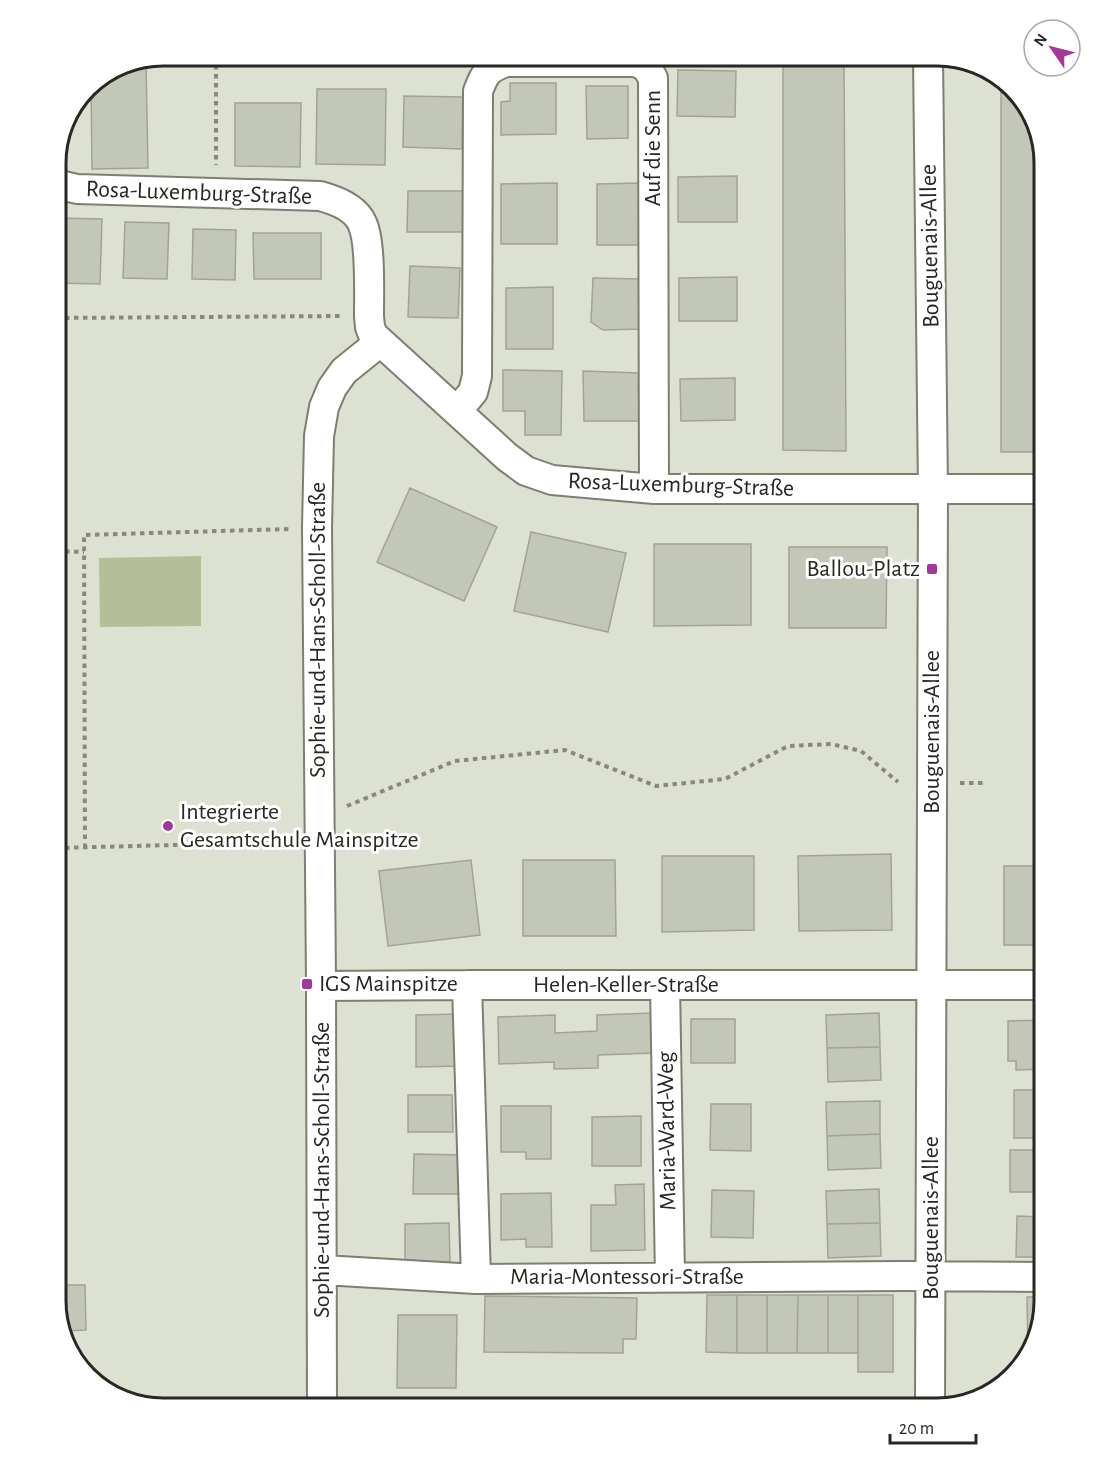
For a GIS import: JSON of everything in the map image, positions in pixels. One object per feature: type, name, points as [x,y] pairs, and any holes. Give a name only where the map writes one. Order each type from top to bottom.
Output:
[{"type":"street","name":"Auf die Senn","points":[[457,411],[473,392],[477,376],[478,91],[484,75],[497,66]]},
{"type":"street","name":"Auf die Senn","points":[[644,66],[652,78],[654,489]]},
{"type":"street","name":"Bouguenais-Allee","points":[[928,66],[933,490],[930,1398]]},
{"type":"street","name":"Rosa-Luxemburg-Straße","points":[[66,186],[77,189],[320,196],[351,209],[362,222],[367,240],[369,316],[373,335],[507,457],[526,471],[552,480],[654,489],[1034,489]]},
{"type":"street","name":"Sophie-und-Hans-Scholl-Straße","points":[[322,1398],[317,528],[319,436],[324,407],[332,388],[344,371],[380,342]]},
{"type":"street","points":[[467,985],[476,1279]]},
{"type":"street","name":"Maria-Ward-Weg","points":[[665,985],[670,1277]]},
{"type":"street","name":"Helen-Keller-Straße","points":[[321,987],[1034,985]]},
{"type":"street","name":"Maria-Montessori-Straße","points":[[323,1270],[476,1279],[931,1275],[1034,1277]]},
{"type":"path","points":[[216,66],[216,193]]},
{"type":"path","points":[[66,318],[369,316]]},
{"type":"path","points":[[85,848],[84,535],[317,528]]},
{"type":"path","points":[[66,551],[84,552]]},
{"type":"path","points":[[66,848],[319,830],[455,761],[565,750],[656,786],[725,779],[788,746],[831,744],[861,751],[898,782]]},
{"type":"path","points":[[956,783],[983,783]]},
{"type":"green space","points":[[201,556],[201,626],[100,627],[99,558]]},
{"type":"building","points":[[783,66],[844,66],[846,451],[783,450]]},
{"type":"building","points":[[146,68],[148,168],[92,169],[91,98],[114,79]]},
{"type":"building","points":[[678,70],[736,71],[735,117],[677,116]]},
{"type":"building","points":[[510,83],[556,83],[556,134],[501,135],[501,102],[510,101]]},
{"type":"building","points":[[586,86],[628,86],[628,138],[587,139]]},
{"type":"building","points":[[317,89],[386,89],[385,165],[316,164]]},
{"type":"building","points":[[1001,90],[1018,109],[1027,126],[1033,150],[1034,452],[1001,452]]},
{"type":"building","points":[[404,96],[463,97],[462,149],[403,147]]},
{"type":"building","points":[[235,103],[301,103],[300,167],[235,166]]},
{"type":"building","points":[[737,176],[737,222],[678,222],[678,177]]},
{"type":"building","points":[[557,183],[557,244],[501,244],[501,184]]},
{"type":"building","points":[[641,183],[641,245],[597,245],[597,184]]},
{"type":"building","points":[[408,191],[464,191],[463,232],[407,232]]},
{"type":"building","points":[[66,218],[102,219],[100,284],[66,283]]},
{"type":"building","points":[[125,222],[169,223],[167,279],[123,278]]},
{"type":"building","points":[[193,229],[236,230],[235,280],[192,279]]},
{"type":"building","points":[[253,233],[321,233],[321,279],[254,279]]},
{"type":"building","points":[[410,266],[460,268],[458,318],[408,317]]},
{"type":"building","points":[[737,277],[737,321],[679,321],[679,278]]},
{"type":"building","points":[[593,278],[641,279],[641,329],[603,330],[591,322]]},
{"type":"building","points":[[553,287],[553,349],[506,349],[506,288]]},
{"type":"building","points":[[503,370],[562,371],[561,435],[525,435],[525,411],[503,411]]},
{"type":"building","points":[[583,371],[639,373],[638,392],[643,397],[642,421],[584,421]]},
{"type":"building","points":[[735,378],[735,420],[681,421],[680,379]]},
{"type":"building","points":[[410,488],[497,527],[464,601],[377,562]]},
{"type":"building","points":[[531,532],[626,553],[608,632],[514,611]]},
{"type":"building","points":[[654,544],[751,544],[751,625],[654,626]]},
{"type":"building","points":[[789,547],[887,547],[886,628],[789,628]]},
{"type":"building","points":[[891,854],[892,930],[799,931],[798,856]]},
{"type":"building","points":[[662,856],[754,856],[754,930],[662,932]]},
{"type":"building","points":[[471,860],[480,935],[388,946],[379,871]]},
{"type":"building","points":[[523,860],[615,860],[616,936],[523,936]]},
{"type":"building","points":[[1004,866],[1034,866],[1034,945],[1004,945]]},
{"type":"building","points":[[653,1013],[654,1053],[598,1055],[598,1068],[554,1069],[554,1062],[499,1064],[498,1017],[555,1015],[555,1033],[597,1031],[597,1015]]},
{"type":"building","points":[[879,1013],[880,1047],[827,1048],[826,1015]]},
{"type":"building","points":[[459,1014],[459,1066],[416,1067],[416,1015]]},
{"type":"building","points":[[691,1019],[735,1019],[735,1063],[691,1063]]},
{"type":"building","points":[[1034,1020],[1034,1069],[1016,1070],[1016,1061],[1008,1061],[1008,1021]]},
{"type":"building","points":[[880,1047],[881,1080],[828,1082],[827,1048]]},
{"type":"building","points":[[1014,1090],[1034,1090],[1034,1138],[1014,1138]]},
{"type":"building","points":[[408,1095],[452,1095],[453,1132],[408,1132]]},
{"type":"building","points":[[880,1101],[880,1134],[827,1136],[826,1102]]},
{"type":"building","points":[[711,1104],[751,1104],[751,1151],[710,1150]]},
{"type":"building","points":[[501,1106],[551,1106],[551,1159],[526,1159],[526,1152],[501,1152]]},
{"type":"building","points":[[641,1116],[641,1166],[592,1166],[592,1117]]},
{"type":"building","points":[[880,1134],[881,1168],[828,1170],[827,1136]]},
{"type":"building","points":[[1010,1150],[1034,1150],[1034,1192],[1010,1192]]},
{"type":"building","points":[[414,1154],[461,1155],[460,1194],[413,1194]]},
{"type":"building","points":[[644,1184],[645,1250],[591,1251],[591,1205],[616,1205],[615,1185]]},
{"type":"building","points":[[879,1189],[880,1223],[827,1224],[826,1191]]},
{"type":"building","points":[[712,1190],[754,1191],[753,1238],[711,1237]]},
{"type":"building","points":[[551,1193],[552,1247],[526,1247],[526,1239],[501,1240],[501,1194]]},
{"type":"building","points":[[1017,1216],[1034,1217],[1034,1257],[1016,1257]]},
{"type":"building","points":[[449,1223],[450,1262],[405,1263],[405,1224]]},
{"type":"building","points":[[880,1223],[881,1256],[828,1258],[827,1224]]},
{"type":"building","points":[[66,1285],[85,1285],[86,1330],[71,1331],[67,1314]]},
{"type":"building","points":[[707,1295],[737,1295],[737,1353],[706,1352]]},
{"type":"building","points":[[737,1295],[767,1295],[767,1353],[737,1353]]},
{"type":"building","points":[[767,1295],[798,1295],[797,1353],[767,1353]]},
{"type":"building","points":[[798,1295],[828,1295],[828,1353],[797,1353]]},
{"type":"building","points":[[828,1295],[858,1295],[858,1353],[828,1353]]},
{"type":"building","points":[[858,1295],[893,1295],[893,1372],[858,1372]]},
{"type":"building","points":[[485,1296],[637,1298],[636,1339],[623,1339],[623,1353],[484,1352]]},
{"type":"building","points":[[1027,1297],[1034,1297],[1033,1314],[1028,1336]]},
{"type":"building","points":[[398,1315],[457,1315],[456,1388],[397,1388]]},
{"type":"place","name":"Ballou-Platz","points":[[932,569]]},
{"type":"place","name":"Integrierte Gesamtschule Mainspitze","points":[[168,826]]},
{"type":"place","name":"IGS Mainspitze","points":[[307,984]]}]
